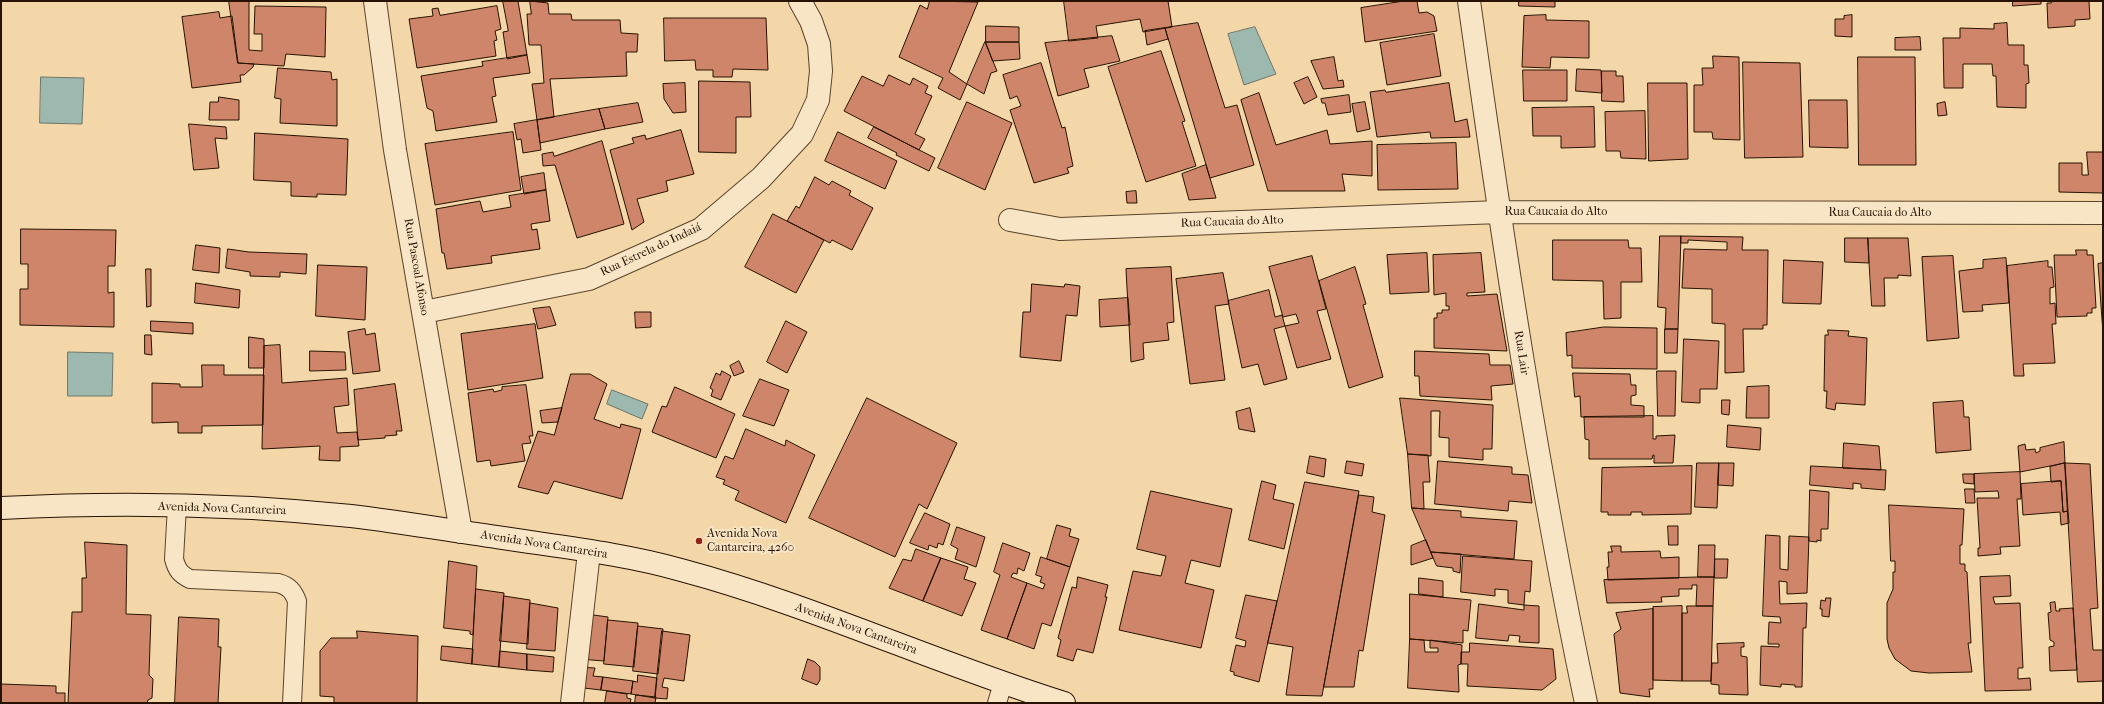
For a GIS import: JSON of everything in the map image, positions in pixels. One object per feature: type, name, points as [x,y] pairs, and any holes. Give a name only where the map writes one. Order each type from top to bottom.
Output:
[{"type":"street","name":"Rua Pascoal Afonso","points":[[375,1],[395,150],[461,532]]},
{"type":"street","name":"Rua Estrela do Indaiá","points":[[424,312],[589,279],[701,229],[762,178],[802,134],[818,100],[821,71],[819,44],[811,22],[800,1]]},
{"type":"street","name":"Rua Lair","points":[[1469,1],[1499,212],[1545,499],[1586,703]]},
{"type":"street","name":"Rua Caucaia do Alto","points":[[1010,220],[1060,229],[1499,212],[2103,213]]},
{"type":"street","name":"Avenida Nova Cantareira","points":[[1,508],[46,506],[176,506],[234,508],[352,516],[589,552],[680,569],[780,600],[1000,693],[1064,703]]},
{"type":"street","points":[[572,703],[589,552]]},
{"type":"lane","points":[[176,506],[174,559],[176,568],[181,575],[190,579],[278,583],[286,586],[293,592],[297,601],[292,703]]},
{"type":"water","points":[[1255,27],[1276,74],[1244,85],[1228,34]]},
{"type":"water","points":[[41,77],[84,78],[82,124],[40,123]]},
{"type":"water","points":[[68,352],[113,353],[112,396],[68,396]]},
{"type":"water","points":[[612,390],[648,404],[642,419],[607,404]]},
{"type":"building","points":[[229,1],[249,1],[249,50],[262,51],[262,34],[254,34],[255,6],[326,7],[325,57],[286,54],[284,66],[238,63]]},
{"type":"building","points":[[503,1],[518,1],[527,55],[507,59],[503,32],[508,31]]},
{"type":"building","points":[[530,1],[548,3],[549,14],[571,14],[572,20],[620,20],[621,33],[638,34],[637,52],[626,52],[627,76],[550,79],[554,117],[537,120],[532,84],[544,83],[541,45],[529,45],[527,14],[531,14]]},
{"type":"building","points":[[930,1],[978,2],[949,72],[967,84],[960,100],[938,88],[943,78],[899,57],[920,5],[927,9]]},
{"type":"building","points":[[1064,1],[1168,1],[1172,27],[1143,32],[1140,19],[1096,26],[1098,38],[1069,41]]},
{"type":"building","points":[[1404,1],[1417,1],[1419,13],[1427,12],[1434,16],[1437,31],[1365,42],[1361,8]]},
{"type":"building","points":[[1519,1],[1555,1],[1555,7],[1519,6]]},
{"type":"building","points":[[2013,1],[2041,1],[2041,4],[2013,6]]},
{"type":"building","points":[[2051,1],[2089,1],[2090,19],[2075,20],[2075,26],[2048,28],[2047,3],[2051,3]]},
{"type":"building","points":[[497,6],[501,29],[495,31],[497,40],[494,41],[496,56],[417,68],[409,19],[433,16],[432,9],[438,8],[440,15]]},
{"type":"building","points":[[219,12],[220,18],[232,16],[238,63],[254,64],[253,67],[244,75],[240,75],[241,82],[192,88],[182,17]]},
{"type":"building","points":[[1546,15],[1546,20],[1589,21],[1589,58],[1551,57],[1550,68],[1522,67],[1524,16]]},
{"type":"building","points":[[1852,15],[1852,37],[1835,36],[1835,19],[1844,19],[1844,16]]},
{"type":"building","points":[[664,18],[766,18],[768,70],[733,69],[732,77],[713,77],[713,70],[696,70],[695,60],[665,61]]},
{"type":"building","points":[[1198,23],[1225,108],[1237,105],[1254,165],[1210,178],[1165,28]]},
{"type":"building","points":[[2007,23],[2008,45],[2024,45],[2024,65],[2028,65],[2029,83],[2026,84],[2026,108],[1997,107],[1996,76],[1993,76],[1992,64],[1963,64],[1963,88],[1944,88],[1943,38],[1960,38],[1960,28],[1994,29],[1994,24]]},
{"type":"building","points":[[986,26],[1019,27],[1019,42],[986,42]]},
{"type":"building","points":[[1165,28],[1168,39],[1147,45],[1145,31]]},
{"type":"building","points":[[1434,34],[1441,76],[1387,85],[1380,43]]},
{"type":"building","points":[[1112,36],[1120,61],[1084,69],[1089,87],[1058,96],[1045,43]]},
{"type":"building","points":[[1920,37],[1921,50],[1895,50],[1895,38]]},
{"type":"building","points":[[985,42],[997,71],[991,73],[984,94],[967,84]]},
{"type":"building","points":[[986,42],[1019,42],[1020,59],[993,61]]},
{"type":"building","points":[[1161,51],[1185,121],[1182,122],[1196,166],[1146,182],[1108,67]]},
{"type":"building","points":[[527,55],[530,73],[493,78],[496,96],[492,97],[497,122],[436,131],[433,111],[427,108],[421,76],[483,66],[482,62]]},
{"type":"building","points":[[1713,56],[1739,57],[1740,140],[1713,139],[1712,132],[1694,132],[1694,85],[1703,85],[1702,68],[1713,68]]},
{"type":"building","points":[[1334,57],[1338,81],[1343,80],[1344,87],[1323,89],[1311,61]]},
{"type":"building","points":[[1858,57],[1915,57],[1916,165],[1859,165]]},
{"type":"building","points":[[1743,62],[1800,63],[1803,157],[1745,158]]},
{"type":"building","points":[[1041,63],[1062,128],[1065,127],[1073,166],[1067,168],[1069,173],[1034,183],[1010,110],[1021,106],[1017,96],[1010,99],[1003,75]]},
{"type":"building","points":[[278,68],[331,72],[332,80],[337,79],[337,126],[280,123],[281,99],[275,98]]},
{"type":"building","points":[[1577,69],[1601,70],[1602,93],[1576,91]]},
{"type":"building","points":[[1523,70],[1567,70],[1567,101],[1524,101]]},
{"type":"building","points":[[1602,71],[1616,71],[1616,76],[1623,76],[1624,102],[1602,101]]},
{"type":"building","points":[[889,75],[910,85],[913,78],[928,86],[925,93],[932,96],[915,134],[925,139],[919,150],[844,111],[862,76],[883,86]]},
{"type":"building","points":[[1308,77],[1317,97],[1304,104],[1294,83]]},
{"type":"building","points":[[699,81],[750,82],[751,117],[736,117],[736,153],[699,152]]},
{"type":"building","points":[[685,83],[686,112],[673,113],[664,99],[663,84]]},
{"type":"building","points":[[1449,83],[1455,122],[1467,119],[1470,137],[1431,138],[1430,132],[1377,137],[1370,92],[1385,90],[1386,92]]},
{"type":"building","points":[[1648,83],[1687,83],[1688,159],[1649,161]]},
{"type":"building","points":[[1259,93],[1276,145],[1327,130],[1330,144],[1372,141],[1372,176],[1342,174],[1345,191],[1268,191],[1241,100]]},
{"type":"building","points":[[1349,95],[1351,112],[1328,115],[1325,103],[1322,103],[1321,99]]},
{"type":"building","points":[[219,97],[239,100],[239,120],[209,120],[210,102],[218,102]]},
{"type":"building","points":[[1809,100],[1847,100],[1848,148],[1810,147]]},
{"type":"building","points":[[967,102],[1012,123],[985,190],[938,168]]},
{"type":"building","points":[[1365,102],[1370,129],[1357,132],[1352,104]]},
{"type":"building","points":[[1945,102],[1947,115],[1938,116],[1937,104]]},
{"type":"building","points":[[638,103],[643,122],[605,129],[599,109]]},
{"type":"building","points":[[1594,107],[1595,147],[1561,148],[1561,136],[1533,136],[1532,108]]},
{"type":"building","points":[[599,109],[605,129],[540,143],[537,120]]},
{"type":"building","points":[[1645,111],[1646,159],[1621,158],[1620,151],[1606,151],[1605,112]]},
{"type":"building","points":[[537,120],[541,150],[523,153],[521,139],[517,140],[514,124]]},
{"type":"building","points":[[189,124],[226,127],[227,139],[215,138],[219,168],[194,170]]},
{"type":"building","points":[[874,127],[935,158],[929,171],[896,155],[897,153],[868,138]]},
{"type":"building","points":[[681,130],[694,174],[666,181],[668,191],[637,199],[644,222],[632,230],[610,150],[634,143],[632,138],[645,135],[646,139]]},
{"type":"building","points":[[513,132],[521,190],[435,205],[425,144]]},
{"type":"building","points":[[838,132],[897,161],[885,189],[825,161]]},
{"type":"building","points":[[255,133],[348,139],[346,195],[317,194],[317,197],[291,196],[291,182],[254,180]]},
{"type":"building","points":[[602,141],[624,224],[577,238],[555,165],[543,166],[542,154],[553,152],[554,156]]},
{"type":"building","points":[[1456,143],[1458,189],[1378,190],[1377,145]]},
{"type":"building","points":[[2087,152],[2103,152],[2103,193],[2059,192],[2059,163],[2082,163],[2082,175],[2088,175]]},
{"type":"building","points":[[1206,165],[1216,198],[1189,200],[1182,174]]},
{"type":"building","points":[[544,173],[546,190],[524,194],[521,177]]},
{"type":"building","points":[[815,177],[829,185],[832,181],[851,191],[849,195],[873,208],[852,250],[832,240],[830,243],[787,221],[796,206],[799,208]]},
{"type":"building","points":[[546,190],[550,221],[531,224],[532,230],[537,229],[540,249],[491,256],[492,263],[447,269],[444,253],[442,253],[436,209],[480,201],[483,212],[511,207],[509,196]]},
{"type":"building","points":[[1136,191],[1137,203],[1127,203],[1126,192]]},
{"type":"building","points":[[773,214],[824,240],[796,293],[745,267]]},
{"type":"building","points":[[21,229],[116,230],[115,266],[108,266],[108,293],[114,292],[114,327],[20,325],[20,289],[28,289],[28,264],[21,264]]},
{"type":"building","points":[[1660,236],[1681,236],[1678,329],[1665,329],[1666,308],[1658,307]]},
{"type":"building","points":[[1681,236],[1743,237],[1742,250],[1768,250],[1767,325],[1763,325],[1763,329],[1743,329],[1744,372],[1725,373],[1725,324],[1712,323],[1712,289],[1682,288],[1684,249],[1727,250],[1727,242],[1688,240],[1688,243],[1681,243]]},
{"type":"building","points":[[1845,238],[1868,238],[1869,263],[1845,262]]},
{"type":"building","points":[[1868,238],[1908,238],[1911,276],[1898,275],[1898,278],[1884,278],[1885,306],[1872,306]]},
{"type":"building","points":[[1553,240],[1628,240],[1629,248],[1641,248],[1642,282],[1621,282],[1621,318],[1604,319],[1603,281],[1553,280]]},
{"type":"building","points":[[196,245],[220,248],[219,273],[193,270]]},
{"type":"building","points":[[228,249],[249,252],[307,254],[306,274],[280,272],[280,277],[250,276],[250,272],[226,268]]},
{"type":"building","points":[[2076,250],[2087,250],[2087,255],[2093,255],[2096,308],[2092,308],[2092,313],[2087,313],[2087,316],[2057,317],[2054,255],[2076,255]]},
{"type":"building","points":[[1427,253],[1429,292],[1390,294],[1387,255]]},
{"type":"building","points":[[1481,253],[1485,292],[1467,293],[1467,296],[1497,294],[1507,351],[1434,348],[1434,318],[1437,318],[1437,313],[1442,313],[1442,310],[1449,310],[1449,306],[1446,306],[1446,293],[1434,295],[1433,255]]},
{"type":"building","points":[[1312,256],[1326,309],[1317,311],[1331,359],[1297,368],[1285,326],[1299,323],[1296,314],[1283,317],[1269,267]]},
{"type":"building","points":[[1953,256],[1959,338],[1927,341],[1922,257]]},
{"type":"building","points":[[2006,258],[2009,303],[1982,305],[1983,311],[1963,312],[1959,271],[1983,268],[1983,260]]},
{"type":"building","points":[[1784,260],[1823,262],[1821,304],[1783,303]]},
{"type":"building","points":[[2048,261],[2048,267],[2052,267],[2054,287],[2050,288],[2050,304],[2055,303],[2056,324],[2052,324],[2055,363],[2023,364],[2024,376],[2014,376],[2007,266]]},
{"type":"building","points":[[2103,263],[2103,333],[2098,264]]},
{"type":"building","points":[[318,265],[367,267],[365,320],[316,316]]},
{"type":"building","points":[[1171,267],[1174,322],[1167,323],[1169,340],[1143,343],[1144,359],[1131,362],[1126,269]]},
{"type":"building","points":[[1355,267],[1366,304],[1363,305],[1383,377],[1349,388],[1319,281]]},
{"type":"building","points":[[146,269],[151,269],[151,306],[147,307]]},
{"type":"building","points":[[1223,273],[1229,304],[1215,306],[1225,380],[1190,384],[1176,279]]},
{"type":"building","points":[[196,283],[240,290],[239,308],[195,303]]},
{"type":"building","points":[[1032,284],[1064,287],[1065,284],[1080,286],[1077,316],[1066,315],[1061,361],[1020,357],[1023,312],[1030,312]]},
{"type":"building","points":[[1269,290],[1275,317],[1282,315],[1285,326],[1274,329],[1287,379],[1264,385],[1258,364],[1242,368],[1228,301]]},
{"type":"building","points":[[1128,298],[1130,325],[1100,327],[1099,300]]},
{"type":"building","points":[[550,307],[556,325],[538,329],[533,309]]},
{"type":"building","points":[[635,312],[651,312],[651,327],[636,328]]},
{"type":"building","points":[[151,321],[193,323],[193,334],[151,331]]},
{"type":"building","points":[[786,321],[807,332],[787,373],[767,362]]},
{"type":"building","points":[[535,324],[543,378],[468,390],[461,334]]},
{"type":"building","points":[[1604,327],[1657,328],[1657,369],[1572,368],[1572,355],[1567,356],[1566,333]]},
{"type":"building","points":[[365,329],[366,335],[375,333],[380,371],[353,374],[348,332]]},
{"type":"building","points":[[1665,329],[1678,329],[1677,353],[1665,353]]},
{"type":"building","points":[[1828,330],[1849,331],[1848,336],[1867,338],[1865,405],[1836,403],[1835,410],[1826,408],[1827,391],[1824,391],[1825,335],[1828,335]]},
{"type":"building","points":[[145,335],[151,335],[152,355],[145,354]]},
{"type":"building","points":[[249,337],[264,339],[264,368],[249,368]]},
{"type":"building","points":[[1684,339],[1719,341],[1717,389],[1700,389],[1700,403],[1682,402]]},
{"type":"building","points":[[280,345],[282,383],[347,378],[349,405],[334,407],[337,433],[357,432],[359,446],[340,447],[340,461],[319,460],[320,446],[262,449],[264,346]]},
{"type":"building","points":[[310,351],[345,352],[346,370],[310,371]]},
{"type":"building","points":[[1415,351],[1489,354],[1490,365],[1510,365],[1513,384],[1491,386],[1492,400],[1420,396],[1419,376],[1415,376]]},
{"type":"building","points":[[739,361],[744,372],[734,376],[730,366]]},
{"type":"building","points":[[202,365],[224,365],[224,375],[264,375],[263,425],[202,426],[202,433],[178,433],[178,422],[152,423],[152,383],[180,384],[180,387],[202,387]]},
{"type":"building","points":[[722,371],[731,376],[721,400],[711,396],[713,390],[710,388],[716,373],[720,375]]},
{"type":"building","points":[[1657,371],[1676,371],[1675,416],[1658,416]]},
{"type":"building","points":[[1573,373],[1630,374],[1631,385],[1636,385],[1636,395],[1631,396],[1631,405],[1644,406],[1644,417],[1581,417],[1580,396],[1575,397]]},
{"type":"building","points":[[571,374],[590,374],[607,384],[594,419],[620,428],[621,424],[641,429],[622,499],[554,481],[548,494],[518,487],[538,431],[554,435]]},
{"type":"building","points":[[760,379],[789,390],[774,426],[743,416]]},
{"type":"building","points":[[395,384],[402,431],[396,431],[397,435],[385,436],[385,438],[358,440],[354,390]]},
{"type":"building","points":[[526,385],[533,436],[529,436],[531,443],[522,444],[525,461],[491,466],[490,460],[477,462],[468,393],[493,389],[494,392],[502,390],[502,387]]},
{"type":"building","points":[[1769,386],[1769,418],[1746,418],[1747,387]]},
{"type":"building","points":[[675,387],[735,414],[716,458],[652,432],[662,406],[666,407]]},
{"type":"building","points":[[867,398],[957,443],[927,509],[919,504],[895,557],[809,518]]},
{"type":"building","points":[[1400,398],[1493,405],[1492,449],[1483,449],[1483,460],[1449,457],[1449,438],[1439,437],[1440,411],[1431,411],[1431,456],[1408,454]]},
{"type":"building","points":[[1722,400],[1730,400],[1729,415],[1722,414]]},
{"type":"building","points":[[1963,401],[1964,417],[1969,417],[1971,450],[1936,453],[1933,403]]},
{"type":"building","points":[[562,408],[558,422],[542,423],[540,411]]},
{"type":"building","points":[[1250,408],[1255,432],[1239,429],[1236,412]]},
{"type":"building","points":[[1653,416],[1653,439],[1656,439],[1656,436],[1675,435],[1673,463],[1654,463],[1654,455],[1652,459],[1589,459],[1589,440],[1585,439],[1584,417]]},
{"type":"building","points":[[1728,425],[1761,428],[1760,450],[1727,447]]},
{"type":"building","points":[[746,429],[785,446],[786,440],[815,455],[786,523],[735,500],[739,491],[723,484],[725,480],[716,477],[725,456],[733,459]]},
{"type":"building","points":[[2064,442],[2065,463],[2020,472],[2018,446],[2025,444],[2026,450],[2035,449],[2036,453],[2040,451],[2040,448]]},
{"type":"building","points":[[1844,443],[1879,446],[1881,470],[1843,468]]},
{"type":"building","points":[[1408,454],[1428,455],[1430,482],[1423,482],[1424,509],[1412,508]]},
{"type":"building","points":[[1310,456],[1326,459],[1324,477],[1307,473]]},
{"type":"building","points":[[1347,461],[1364,464],[1362,476],[1345,473]]},
{"type":"building","points":[[1438,461],[1512,467],[1512,474],[1528,475],[1532,503],[1509,501],[1508,511],[1435,504]]},
{"type":"building","points":[[1697,463],[1719,463],[1717,508],[1695,507]]},
{"type":"building","points":[[1719,463],[1734,463],[1733,486],[1718,485]]},
{"type":"building","points":[[2065,463],[2090,464],[2098,608],[2090,609],[2093,650],[2103,650],[2103,681],[2078,682]]},
{"type":"building","points":[[2065,463],[2068,511],[2063,512],[2061,481],[2051,482],[2050,467]]},
{"type":"building","points":[[1692,466],[1691,514],[1642,515],[1642,512],[1631,512],[1631,515],[1608,515],[1608,512],[1601,512],[1602,468]]},
{"type":"building","points":[[1811,466],[1886,470],[1885,490],[1861,488],[1861,484],[1853,483],[1853,489],[1810,485]]},
{"type":"building","points":[[2020,472],[2021,499],[2017,499],[2020,546],[2000,547],[2001,554],[1978,556],[1978,548],[1980,548],[1977,498],[1999,498],[1998,491],[1975,492],[1974,474]]},
{"type":"building","points":[[1963,474],[1974,474],[1974,484],[1964,483]]},
{"type":"building","points":[[1262,481],[1276,485],[1273,499],[1294,504],[1284,549],[1249,540]]},
{"type":"building","points":[[2061,481],[2063,512],[2068,511],[2069,523],[2061,525],[2060,512],[2023,515],[2021,484]]},
{"type":"building","points":[[1305,482],[1359,491],[1322,696],[1286,695],[1293,647],[1268,643]]},
{"type":"building","points":[[1965,489],[1974,489],[1975,503],[1966,503]]},
{"type":"building","points":[[1810,490],[1829,492],[1828,529],[1821,529],[1821,541],[1817,540],[1817,542],[1809,541]]},
{"type":"building","points":[[1151,491],[1232,509],[1220,567],[1191,560],[1185,583],[1214,590],[1201,648],[1119,630],[1133,571],[1161,576],[1166,556],[1137,549]]},
{"type":"building","points":[[1359,495],[1374,497],[1372,512],[1385,515],[1363,651],[1359,650],[1354,687],[1324,687]]},
{"type":"building","points":[[1889,505],[1964,509],[1962,545],[1960,545],[1960,564],[1965,564],[1965,571],[1967,572],[1971,643],[1968,643],[1972,672],[1929,673],[1911,671],[1895,659],[1889,648],[1887,639],[1887,603],[1893,589],[1893,572],[1895,572],[1895,561],[1891,561]]},
{"type":"building","points":[[1412,508],[1461,511],[1461,517],[1517,521],[1514,559],[1431,552]]},
{"type":"building","points":[[925,513],[950,524],[943,545],[938,543],[937,548],[929,545],[928,550],[910,543]]},
{"type":"building","points":[[1057,525],[1071,529],[1069,536],[1079,539],[1070,567],[1047,559]]},
{"type":"building","points":[[1668,526],[1678,526],[1678,545],[1669,545]]},
{"type":"building","points":[[957,527],[985,537],[976,567],[955,559],[958,549],[951,545]]},
{"type":"building","points":[[1766,535],[1780,536],[1780,569],[1788,570],[1789,536],[1809,537],[1807,593],[1787,594],[1787,582],[1779,581],[1780,604],[1807,603],[1806,628],[1803,628],[1802,687],[1781,684],[1781,687],[1760,685],[1761,646],[1779,647],[1779,644],[1768,644],[1769,622],[1781,623],[1780,617],[1763,616]]},
{"type":"building","points":[[1426,540],[1433,558],[1411,565],[1411,546]]},
{"type":"building","points":[[85,542],[127,545],[126,614],[151,615],[149,675],[153,679],[152,698],[148,700],[147,703],[68,703],[72,612],[82,612],[82,578],[86,578]]},
{"type":"building","points":[[1003,543],[1030,553],[1024,571],[1018,568],[1017,574],[1013,573],[1011,577],[1027,583],[1007,639],[981,630],[1000,575],[994,572]]},
{"type":"building","points":[[1699,545],[1715,545],[1714,577],[1698,577]]},
{"type":"building","points":[[1611,546],[1621,546],[1621,552],[1660,551],[1661,558],[1679,557],[1679,578],[1608,580],[1608,552],[1612,552]]},
{"type":"building","points":[[916,549],[941,558],[923,601],[889,588],[903,559],[911,561]]},
{"type":"building","points":[[1431,552],[1461,554],[1460,573],[1453,571],[1453,568],[1437,566]]},
{"type":"building","points":[[1463,556],[1532,561],[1530,592],[1525,591],[1524,605],[1508,603],[1508,590],[1495,589],[1495,596],[1461,592]]},
{"type":"building","points":[[1041,557],[1070,567],[1051,626],[1042,623],[1034,649],[1007,639],[1027,583],[1043,589],[1045,584],[1040,582],[1042,577],[1036,575]]},
{"type":"building","points":[[941,558],[968,567],[964,579],[976,583],[962,616],[923,601]]},
{"type":"building","points":[[1715,559],[1728,559],[1727,578],[1715,578]]},
{"type":"building","points":[[449,561],[477,566],[473,635],[470,634],[470,631],[444,628]]},
{"type":"building","points":[[2010,576],[2011,596],[1993,597],[1995,604],[2020,603],[2023,668],[2018,668],[2018,679],[2030,678],[2031,690],[1985,691],[1980,577]]},
{"type":"building","points":[[1078,577],[1108,585],[1105,597],[1107,597],[1093,653],[1077,649],[1073,661],[1057,656],[1061,640],[1058,638],[1072,587],[1076,588]]},
{"type":"building","points":[[1714,577],[1713,606],[1696,606],[1697,585],[1692,585],[1692,589],[1679,589],[1679,596],[1661,597],[1662,602],[1607,603],[1604,580]]},
{"type":"building","points":[[1419,578],[1443,581],[1443,597],[1419,594]]},
{"type":"building","points":[[476,589],[504,593],[499,667],[472,664]]},
{"type":"building","points":[[1410,594],[1471,600],[1468,631],[1463,630],[1463,643],[1410,639]]},
{"type":"building","points":[[1246,595],[1277,601],[1259,682],[1234,675],[1234,672],[1230,671],[1236,645],[1245,647],[1246,641],[1236,638]]},
{"type":"building","points":[[504,596],[530,600],[528,644],[500,641]]},
{"type":"building","points":[[1826,598],[1831,598],[1829,617],[1822,616],[1822,609],[1820,609],[1821,600],[1825,601]]},
{"type":"building","points":[[2055,602],[2056,611],[2060,611],[2059,609],[2073,608],[2077,670],[2050,671],[2049,647],[2054,646],[2054,642],[2050,640],[2048,613],[2051,612],[2050,603]]},
{"type":"building","points":[[530,603],[558,608],[555,651],[527,649]]},
{"type":"building","points":[[1479,604],[1524,610],[1524,605],[1539,606],[1539,643],[1519,642],[1520,636],[1509,635],[1508,641],[1476,638]]},
{"type":"building","points":[[1682,606],[1682,681],[1653,680],[1653,607]]},
{"type":"building","points":[[1687,606],[1713,606],[1711,681],[1682,681],[1682,613],[1687,613]]},
{"type":"building","points":[[1653,609],[1653,689],[1649,689],[1650,697],[1620,693],[1614,634],[1621,629],[1616,613]]},
{"type":"building","points":[[586,614],[608,617],[604,661],[579,659]]},
{"type":"building","points":[[179,617],[219,619],[218,647],[221,647],[218,703],[175,703]]},
{"type":"building","points":[[608,620],[638,623],[634,667],[604,664]]},
{"type":"building","points":[[638,626],[663,629],[658,674],[633,671]]},
{"type":"building","points":[[357,631],[418,636],[417,703],[334,703],[334,697],[320,696],[320,651],[331,638],[357,638]]},
{"type":"building","points":[[662,631],[690,635],[684,681],[664,678],[662,687],[668,688],[667,699],[655,698]]},
{"type":"building","points":[[1410,639],[1424,640],[1425,652],[1438,652],[1438,648],[1430,648],[1430,640],[1462,645],[1461,664],[1458,665],[1459,692],[1408,688]]},
{"type":"building","points":[[1470,643],[1553,649],[1556,679],[1542,690],[1467,686],[1468,664],[1461,664],[1461,652],[1469,652]]},
{"type":"building","points":[[1744,643],[1744,647],[1741,647],[1741,656],[1747,657],[1748,695],[1719,694],[1719,685],[1711,684],[1712,663],[1718,663],[1717,644]]},
{"type":"building","points":[[442,646],[473,649],[472,664],[441,660]]},
{"type":"building","points":[[500,651],[527,654],[527,670],[499,667]]},
{"type":"building","points":[[527,654],[554,657],[553,672],[527,670]]},
{"type":"building","points":[[808,659],[815,662],[820,667],[820,680],[817,685],[802,679]]},
{"type":"building","points":[[577,667],[595,668],[593,676],[603,677],[601,690],[575,687]]},
{"type":"building","points":[[638,675],[657,678],[655,698],[631,694],[633,681],[637,682]]},
{"type":"building","points":[[603,677],[633,681],[631,694],[601,690]]},
{"type":"building","points":[[1,684],[56,686],[56,693],[65,693],[65,703],[1,703]]},
{"type":"building","points":[[607,691],[627,694],[627,698],[631,699],[630,703],[605,703]]},
{"type":"building","points":[[636,695],[656,697],[655,703],[635,703]]},
{"type":"place","name":"Avenida Nova Cantareira, 4260","points":[[699,541]]}]
